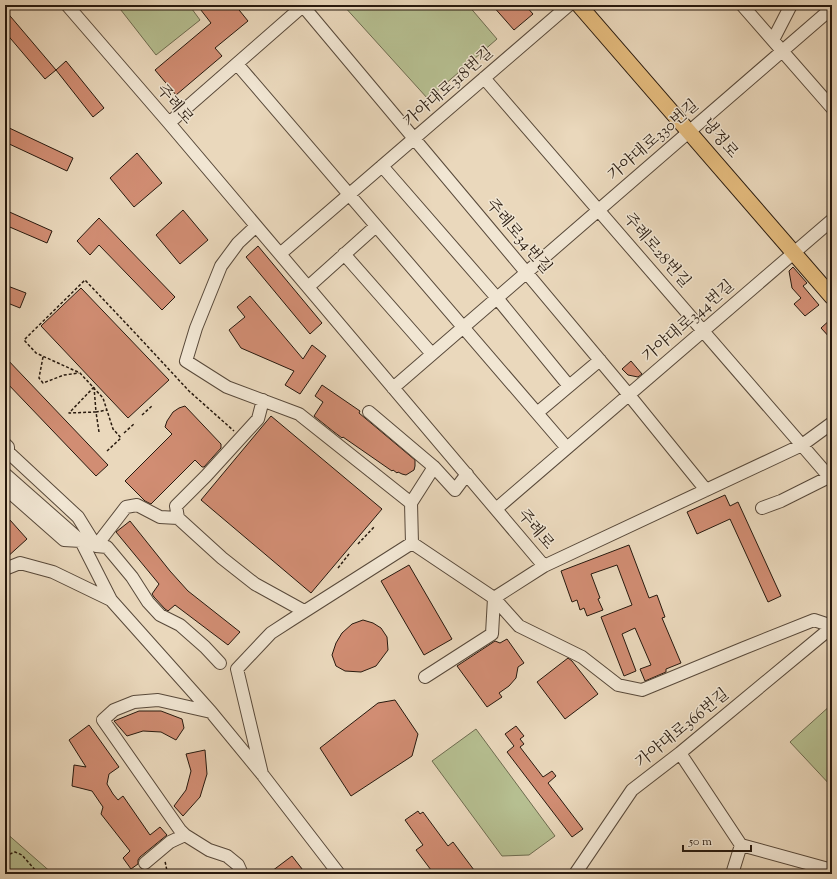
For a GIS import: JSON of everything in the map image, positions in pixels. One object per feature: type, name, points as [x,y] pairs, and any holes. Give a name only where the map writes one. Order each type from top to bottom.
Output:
[{"type":"main road","name":"냉정로","points":[[579,5],[832,297]]},
{"type":"street","name":"주례로","points":[[67,5],[169,123],[544,566],[802,445],[832,423]]},
{"type":"street","points":[[169,123],[304,5]]},
{"type":"street","name":"주례로34번길","points":[[304,5],[600,360],[706,490]]},
{"type":"street","name":"가야대로318번길","points":[[280,254],[569,5]]},
{"type":"street","points":[[742,5],[832,108]]},
{"type":"street","points":[[773,40],[791,5]]},
{"type":"street","name":"가야대로330번길","points":[[393,388],[832,8]]},
{"type":"street","points":[[237,64],[567,448]]},
{"type":"street","name":"주례로28번길","points":[[484,78],[831,478]]},
{"type":"street","points":[[382,166],[497,298],[569,386]]},
{"type":"street","name":"가야대로344번길","points":[[496,509],[832,220]]},
{"type":"street","points":[[256,226],[238,243],[221,266],[196,328],[186,360],[227,387],[299,414],[411,503]]},
{"type":"street","points":[[308,287],[376,226]]},
{"type":"street","points":[[344,254],[432,354]]},
{"type":"street","points":[[537,413],[600,360]]},
{"type":"street","points":[[263,400],[258,419],[206,476],[176,506],[178,518],[222,558],[256,584],[304,612]]},
{"type":"street","points":[[369,412],[434,467],[455,490],[467,474]]},
{"type":"street","points":[[5,444],[8,447],[8,452],[78,516],[96,546]]},
{"type":"street","points":[[412,543],[411,503],[434,467]]},
{"type":"street","points":[[5,474],[81,541],[111,600],[211,712],[262,774],[339,874]]},
{"type":"street","points":[[762,508],[831,478]]},
{"type":"street","points":[[5,488],[64,540],[81,541]]},
{"type":"street","points":[[96,546],[126,507],[137,505],[160,517],[178,518]]},
{"type":"street","points":[[412,543],[494,598],[519,626],[582,657],[618,685],[642,690],[814,620],[832,626]]},
{"type":"street","points":[[262,774],[237,669],[271,633],[412,543]]},
{"type":"street","points":[[96,546],[107,547],[132,577],[148,602],[160,615],[180,625],[205,647],[220,663]]},
{"type":"street","points":[[5,569],[20,563],[53,572],[111,600]]},
{"type":"street","points":[[494,598],[544,566]]},
{"type":"street","points":[[425,677],[492,634],[494,598]]},
{"type":"street","name":"가야대로366번길","points":[[575,874],[632,790],[680,753],[832,626]]},
{"type":"street","points":[[211,712],[158,700],[134,702],[114,710],[103,720],[180,830],[185,835],[209,850],[227,856],[238,865],[242,874]]},
{"type":"street","points":[[680,753],[741,845],[832,870]]},
{"type":"street","points":[[145,863],[170,842],[185,835]]},
{"type":"street","points":[[732,874],[741,845]]},
{"type":"path","points":[[107,451],[121,438],[113,428],[103,398],[80,373],[36,353],[24,340],[85,280],[189,390],[235,432]]},
{"type":"path","points":[[44,357],[39,378],[43,382],[64,375],[80,373]]},
{"type":"path","points":[[94,388],[69,412],[96,412],[107,410]]},
{"type":"path","points":[[94,388],[99,432]]},
{"type":"path","points":[[142,416],[152,405]]},
{"type":"path","points":[[124,433],[135,423]]},
{"type":"path","points":[[358,544],[374,526]]},
{"type":"path","points":[[338,568],[349,554]]},
{"type":"path","points":[[5,856],[15,852],[22,855],[38,874]]},
{"type":"green space","points":[[117,5],[189,5],[200,20],[156,55]]},
{"type":"green space","points":[[343,5],[468,5],[497,39],[428,99]]},
{"type":"green space","points":[[832,704],[832,787],[790,742]]},
{"type":"green space","points":[[476,729],[555,836],[529,855],[502,856],[432,761]]},
{"type":"green space","points":[[5,832],[53,874],[5,874]]},
{"type":"building","points":[[197,5],[235,5],[248,21],[215,48],[222,56],[176,95],[155,70],[211,23]]},
{"type":"building","points":[[492,5],[525,5],[533,14],[514,30]]},
{"type":"building","points":[[5,10],[56,70],[45,79],[5,32]]},
{"type":"building","points":[[66,61],[104,108],[93,117],[56,70]]},
{"type":"building","points":[[5,126],[73,158],[67,171],[5,142]]},
{"type":"building","points":[[137,153],[162,183],[134,207],[110,178]]},
{"type":"building","points":[[5,210],[52,231],[47,243],[5,225]]},
{"type":"building","points":[[183,210],[208,240],[180,264],[156,235]]},
{"type":"building","points":[[99,218],[175,297],[162,310],[99,245],[90,255],[77,241]]},
{"type":"building","points":[[258,246],[322,323],[310,334],[246,257]]},
{"type":"building","points":[[793,267],[807,283],[803,286],[819,305],[805,316],[794,304],[801,298],[792,288],[789,271]]},
{"type":"building","points":[[5,285],[26,293],[20,308],[5,302]]},
{"type":"building","points":[[81,288],[169,380],[128,418],[41,326]]},
{"type":"building","points":[[250,296],[303,359],[312,345],[326,356],[300,394],[285,385],[294,371],[241,348],[229,330],[245,317],[237,307]]},
{"type":"building","points":[[832,318],[832,340],[821,328]]},
{"type":"building","points":[[5,357],[108,465],[96,476],[5,381]]},
{"type":"building","points":[[631,361],[642,374],[638,377],[628,375],[622,369]]},
{"type":"building","points":[[322,385],[360,411],[359,413],[415,460],[414,470],[406,475],[397,473],[393,470],[392,471],[343,437],[342,438],[314,416],[323,402],[315,396]]},
{"type":"building","points":[[185,406],[221,444],[221,448],[204,467],[202,467],[195,460],[151,504],[145,501],[125,481],[172,434],[165,427],[167,421],[173,412]]},
{"type":"building","points":[[271,416],[382,509],[311,593],[201,500]]},
{"type":"building","points":[[725,495],[730,506],[738,502],[781,596],[768,602],[730,519],[697,534],[687,512]]},
{"type":"building","points":[[10,520],[27,539],[5,559],[5,525]]},
{"type":"building","points":[[130,521],[188,591],[240,632],[228,645],[175,605],[168,611],[154,597],[152,594],[159,584],[116,532]]},
{"type":"building","points":[[629,545],[649,598],[657,595],[665,617],[662,618],[681,663],[666,669],[666,672],[645,681],[640,669],[651,665],[635,628],[622,634],[636,671],[624,676],[601,617],[632,605],[617,565],[591,574],[600,598],[598,599],[603,610],[587,616],[584,608],[580,610],[577,600],[572,602],[561,571]]},
{"type":"building","points":[[409,565],[452,639],[424,655],[381,581]]},
{"type":"building","points":[[363,620],[373,623],[381,628],[387,637],[388,650],[376,666],[361,672],[345,671],[336,666],[332,655],[336,643],[342,633],[352,624]]},
{"type":"building","points":[[507,639],[524,663],[518,667],[516,678],[509,686],[499,693],[502,697],[487,707],[457,666],[495,641],[500,643]]},
{"type":"building","points":[[568,658],[598,694],[565,719],[537,682]]},
{"type":"building","points":[[395,700],[418,734],[412,756],[351,796],[320,748],[378,703]]},
{"type":"building","points":[[139,711],[161,711],[182,719],[184,728],[176,740],[161,732],[143,731],[127,736],[114,721]]},
{"type":"building","points":[[89,725],[119,767],[109,774],[107,784],[113,794],[118,800],[123,796],[150,835],[160,827],[167,835],[140,857],[138,864],[131,869],[123,858],[130,851],[101,814],[103,807],[92,791],[72,786],[74,765],[86,767],[69,740]]},
{"type":"building","points":[[516,726],[524,736],[520,739],[524,744],[520,747],[543,777],[552,771],[556,776],[548,783],[583,829],[572,837],[507,752],[514,746],[505,734]]},
{"type":"building","points":[[205,750],[207,774],[200,797],[183,816],[174,806],[186,790],[191,771],[186,754]]},
{"type":"building","points":[[418,811],[420,814],[423,812],[448,846],[453,842],[477,874],[434,874],[416,850],[423,845],[405,820]]},
{"type":"building","points":[[292,856],[306,874],[268,874]]}]
